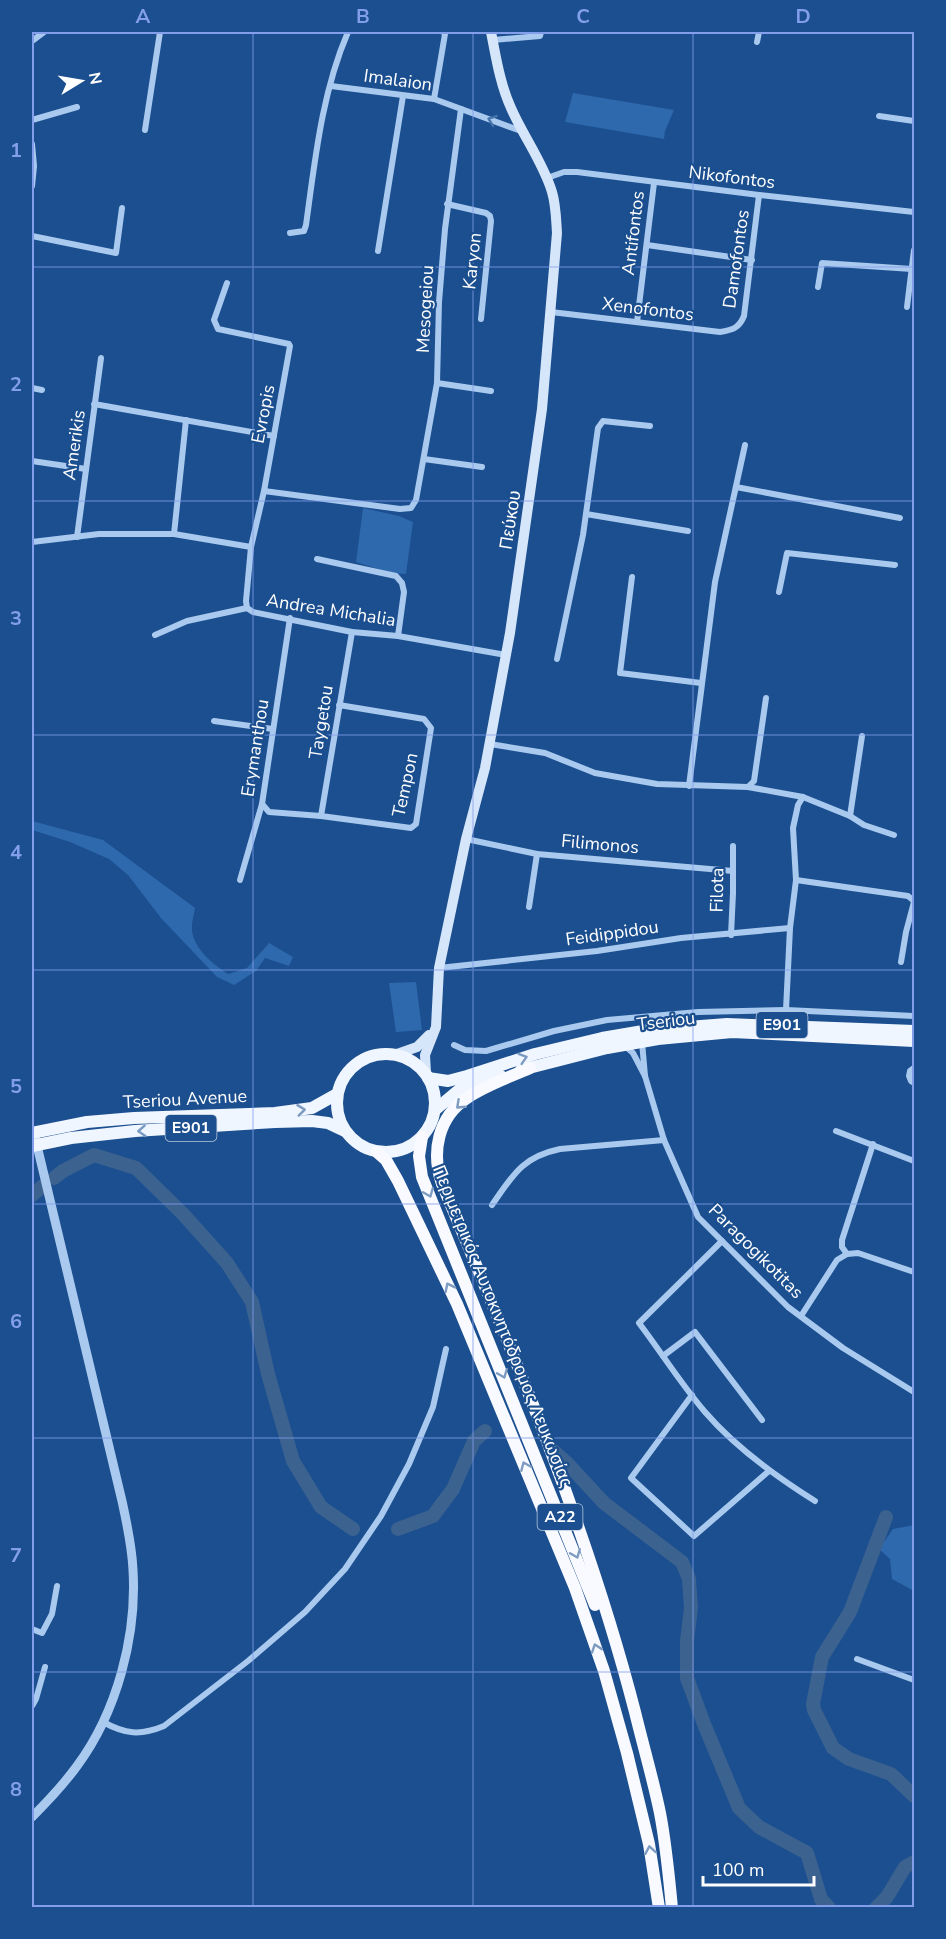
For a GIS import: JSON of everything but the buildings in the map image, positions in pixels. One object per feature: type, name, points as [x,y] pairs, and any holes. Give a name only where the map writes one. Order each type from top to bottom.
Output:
[{"type":"highway","points":[[530,1068],[472,1095],[455,1108],[440,1133],[436,1162],[442,1184],[525,1381],[582,1533],[621,1658],[660,1811],[669,1872],[671,1908]]},
{"type":"highway","name":"Περιμετρικός Αυτοκινητόδρομος Λευκωσίας","points":[[422,1137],[419,1156],[422,1177],[590,1590],[616,1667],[654,1809],[671,1908]]},
{"type":"highway","name":"Περιμετρικός Αυτοκινητόδρομος Λευκωσίας","points":[[377,1152],[386,1161],[398,1181],[457,1304],[575,1588],[604,1671],[627,1753],[649,1844],[659,1908]]},
{"type":"main road","name":"Πεύκου","points":[[427,1076],[425,1055],[435,1033],[439,968],[466,839],[485,768],[506,655],[542,409],[557,233],[555,204],[547,178],[511,108],[503,86],[492,36]]},
{"type":"main road","name":"Πεύκου","points":[[397,1054],[422,1044],[429,1036],[437,1018]]},
{"type":"main road","name":"Tseriou","points":[[427,1076],[448,1081],[535,1054],[602,1038],[649,1030],[737,1024],[915,1031]]},
{"type":"main road","name":"Tseriou","points":[[435,1110],[460,1089],[583,1053],[642,1042],[732,1032],[915,1041]]},
{"type":"main road","points":[[380,1053],[397,1054],[413,1061],[427,1076],[433,1089],[435,1110],[432,1122],[422,1137],[409,1147],[392,1152],[377,1152],[362,1147],[345,1131],[337,1110],[337,1094],[342,1080],[351,1067],[364,1058],[380,1053]]},
{"type":"main road","name":"Tseriou Avenue","points":[[33,1139],[87,1122],[275,1113],[303,1109],[318,1106],[337,1094]]},
{"type":"main road","name":"Tseriou Avenue","points":[[33,1139],[312,1121],[328,1123],[345,1131]]},
{"type":"street","points":[[32,41],[44,32]]},
{"type":"street","points":[[145,130],[160,32]]},
{"type":"street","points":[[290,233],[304,231],[306,225],[318,141],[331,86],[348,32]]},
{"type":"street","points":[[434,99],[446,34],[443,32]]},
{"type":"street","points":[[492,36],[540,36],[541,32]]},
{"type":"street","points":[[757,42],[759,32]]},
{"type":"street","name":"Imalaion","points":[[331,86],[434,99],[523,131]]},
{"type":"street","points":[[378,251],[403,96]]},
{"type":"street","points":[[32,120],[77,107]]},
{"type":"street","name":"Mesogeiou","points":[[264,491],[400,509],[411,508],[416,500],[437,383],[439,302],[447,204],[461,109]]},
{"type":"street","points":[[879,116],[915,122]]},
{"type":"street","points":[[32,144],[34,166],[32,186]]},
{"type":"street","name":"Nikofontos","points":[[547,178],[564,172],[576,172],[915,212]]},
{"type":"street","name":"Antifontos","points":[[637,322],[654,183]]},
{"type":"street","name":"Damofontos","points":[[740,326],[744,316],[759,195]]},
{"type":"street","name":"Karyon","points":[[447,204],[486,213],[491,221],[481,319]]},
{"type":"street","points":[[32,236],[116,253],[123,208]]},
{"type":"street","points":[[646,245],[752,260]]},
{"type":"street","points":[[907,307],[915,250]]},
{"type":"street","points":[[818,287],[822,262],[912,269]]},
{"type":"street","name":"Evropis","points":[[227,283],[214,320],[218,329],[290,346],[264,491],[251,547],[247,608]]},
{"type":"street","name":"Xenofontos","points":[[551,312],[720,332],[733,330],[740,326]]},
{"type":"street","name":"Amerikis","points":[[77,537],[101,358]]},
{"type":"street","points":[[437,383],[491,391]]},
{"type":"street","points":[[32,388],[42,390]]},
{"type":"street","points":[[94,404],[274,436]]},
{"type":"street","points":[[174,534],[186,420]]},
{"type":"street","points":[[557,659],[586,514],[598,428],[603,421],[650,426]]},
{"type":"street","points":[[689,786],[715,582],[745,445]]},
{"type":"street","points":[[424,459],[482,467]]},
{"type":"street","points":[[32,461],[86,469]]},
{"type":"street","points":[[736,487],[900,518]]},
{"type":"street","points":[[586,514],[688,531]]},
{"type":"street","points":[[32,542],[99,534],[174,534],[251,547]]},
{"type":"street","points":[[779,592],[787,553],[895,565]]},
{"type":"street","points":[[317,559],[396,576],[402,582],[404,592],[398,636]]},
{"type":"street","points":[[632,577],[620,673],[702,683]]},
{"type":"street","name":"Andrea Michalia","points":[[155,635],[187,621],[247,608],[253,612],[352,632],[398,636],[506,655]]},
{"type":"street","name":"Erymanthou","points":[[240,880],[262,804],[290,618]]},
{"type":"street","name":"Taygetou","points":[[321,816],[352,632]]},
{"type":"street","points":[[748,786],[754,781],[766,698]]},
{"type":"street","name":"Tempon","points":[[262,804],[269,812],[321,816],[411,828],[416,824],[431,728],[424,719],[339,705]]},
{"type":"street","points":[[214,720],[273,729]]},
{"type":"street","points":[[850,816],[862,736]]},
{"type":"street","points":[[490,744],[545,753],[594,773],[657,784],[748,786],[803,797],[850,816],[864,825],[894,835]]},
{"type":"street","points":[[786,1010],[790,928],[796,880],[793,828],[798,805],[803,797]]},
{"type":"street","name":"Filimonos","points":[[466,839],[537,854],[733,871]]},
{"type":"street","name":"Filota","points":[[730,935],[733,846]]},
{"type":"street","points":[[529,907],[537,854]]},
{"type":"street","points":[[796,880],[908,896],[915,901],[906,932],[901,962]]},
{"type":"street","name":"Feidippidou","points":[[439,968],[597,951],[681,938],[790,928]]},
{"type":"street","points":[[454,1045],[465,1050],[486,1051],[554,1031],[606,1020],[698,1012],[786,1010],[915,1016]]},
{"type":"street","name":"Paragogikotitas","points":[[642,1042],[645,1076],[664,1140],[698,1217],[788,1307],[843,1348],[915,1392]]},
{"type":"street","points":[[624,1045],[633,1053],[645,1076]]},
{"type":"street","points":[[915,1068],[910,1071],[909,1076],[915,1083]]},
{"type":"street","points":[[836,1131],[915,1161]]},
{"type":"street","points":[[32,1817],[56,1793],[78,1765],[103,1722],[120,1672],[132,1617],[133,1571],[130,1542],[96,1388],[33,1139]]},
{"type":"street","points":[[492,1205],[514,1173],[529,1160],[546,1152],[664,1140]]},
{"type":"street","points":[[847,1254],[842,1247],[842,1240],[873,1144]]},
{"type":"street","points":[[722,1241],[639,1323],[705,1412],[769,1471],[815,1501]]},
{"type":"street","points":[[801,1316],[837,1260],[847,1254],[858,1253],[915,1272]]},
{"type":"street","points":[[663,1356],[695,1332],[762,1420]]},
{"type":"street","points":[[103,1722],[119,1731],[147,1733],[164,1726],[248,1661],[306,1612],[345,1569],[381,1516],[409,1464],[433,1407],[446,1348]]},
{"type":"street","points":[[692,1395],[631,1478],[694,1536],[769,1471]]},
{"type":"street","points":[[32,1629],[42,1633],[52,1614],[57,1586]]},
{"type":"street","points":[[857,1659],[915,1680]]},
{"type":"street","points":[[32,1706],[45,1667]]},
{"type":"shaded area","points":[[573,93],[674,110],[664,139],[565,122]]},
{"type":"shaded area","points":[[363,508],[399,516],[413,522],[406,574],[391,573],[356,562]]},
{"type":"shaded area","points":[[32,821],[103,840],[195,908],[192,928],[197,944],[211,961],[228,974],[247,968],[269,943],[293,957],[289,966],[265,958],[256,971],[234,985],[217,977],[161,918],[128,875],[109,859],[70,842],[32,830]]},
{"type":"shaded area","points":[[416,982],[422,1030],[396,1032],[389,983]]},
{"type":"shaded area","points":[[914,1525],[914,1591],[892,1579],[890,1559],[879,1549],[893,1529]]},
{"type":"waterway","points":[[54,1178],[94,1155],[136,1168],[183,1214],[227,1263],[252,1302],[268,1374],[293,1461],[321,1507],[353,1529]]},
{"type":"waterway","points":[[32,1195],[43,1186]]},
{"type":"waterway","points":[[398,1529],[433,1516],[453,1489],[474,1441],[485,1431]]},
{"type":"waterway","points":[[550,1448],[604,1503],[682,1562],[689,1579],[691,1608],[687,1641],[687,1678],[739,1808],[759,1827],[807,1853],[821,1899],[829,1908]]},
{"type":"waterway","points":[[886,1517],[850,1612],[822,1657],[813,1704],[833,1748],[849,1759],[891,1774],[914,1796]]},
{"type":"waterway","points":[[876,1908],[887,1897],[905,1867],[914,1862]]}]
